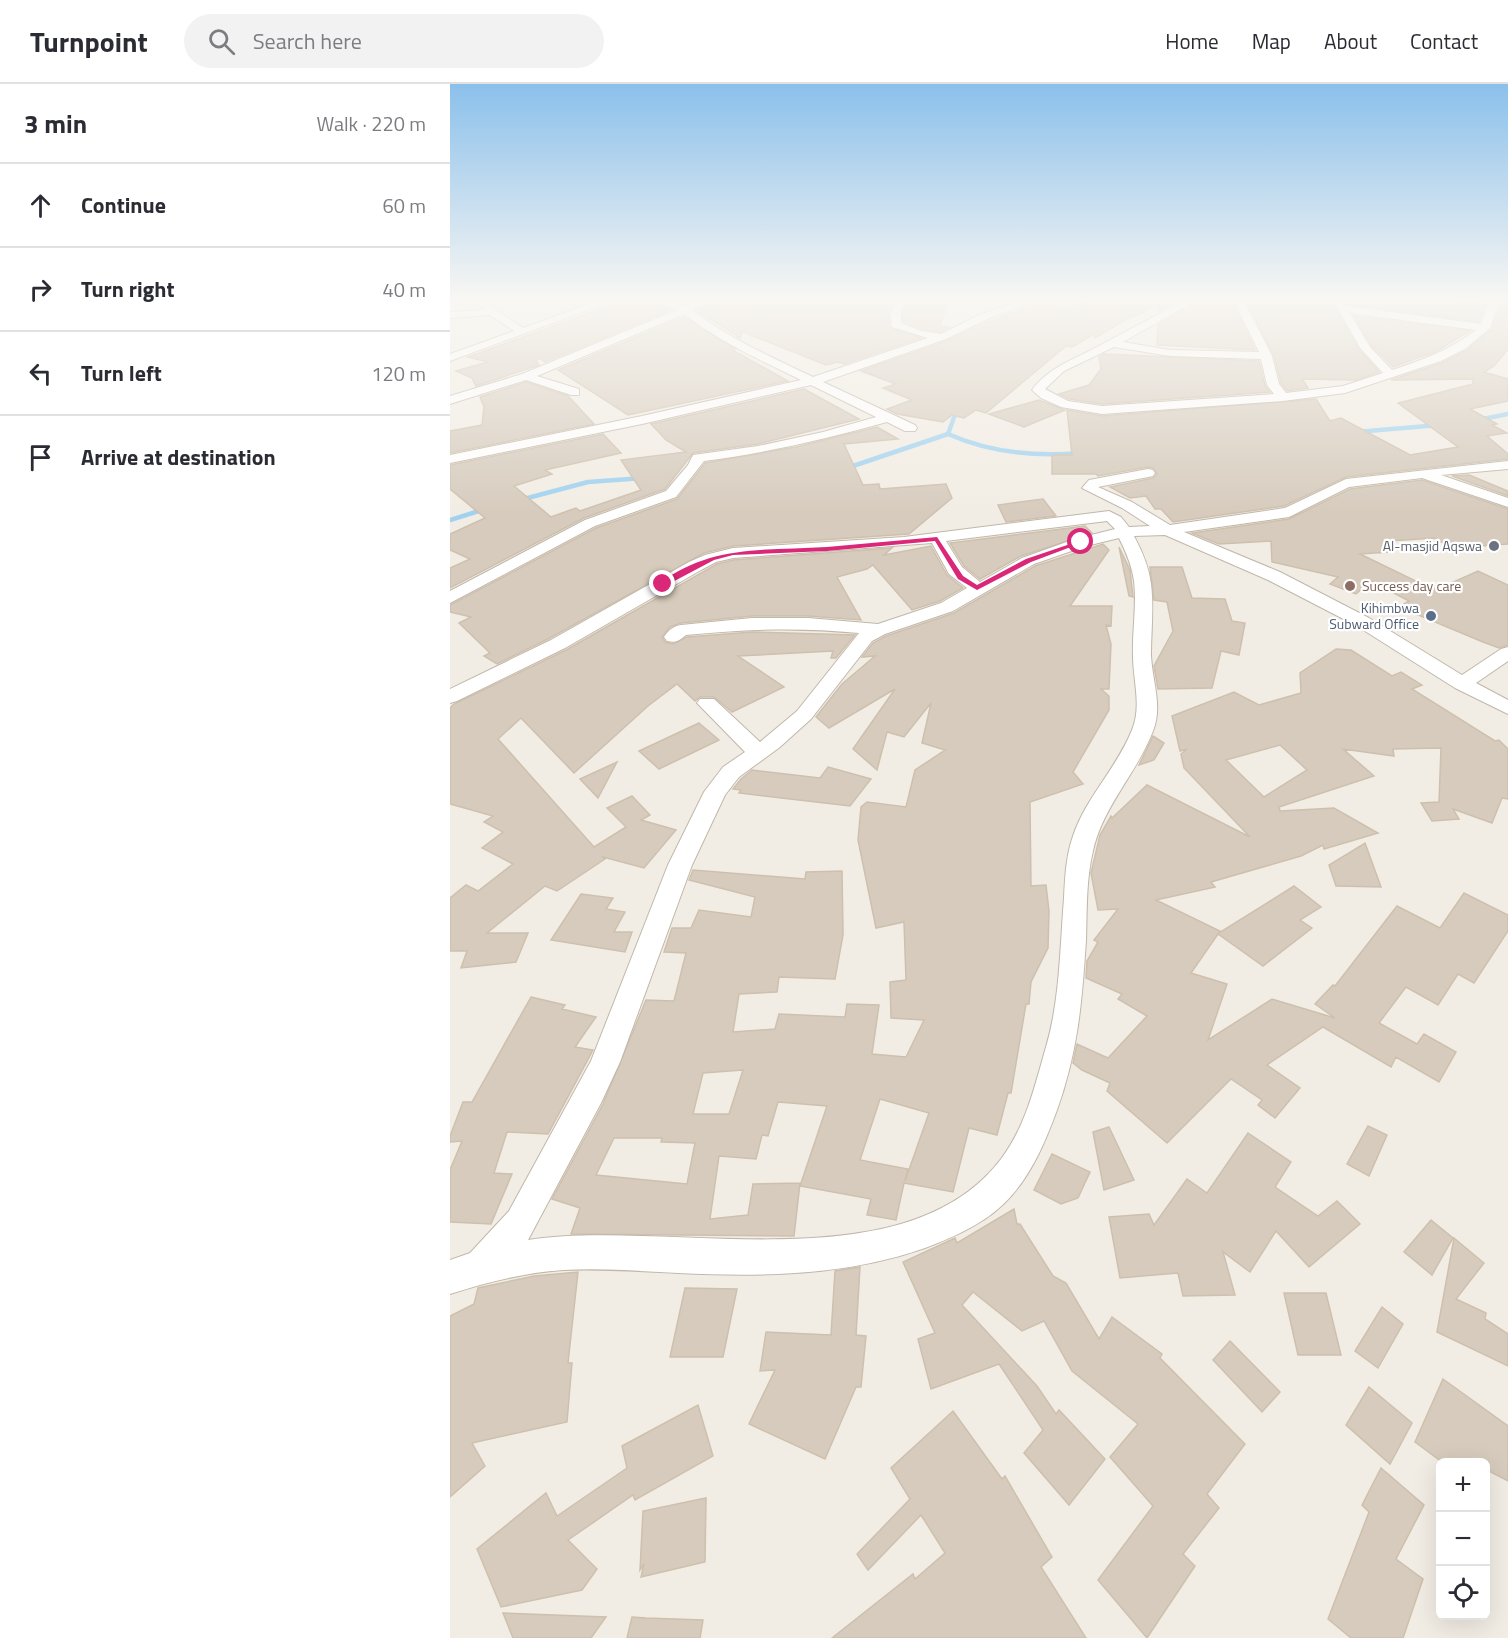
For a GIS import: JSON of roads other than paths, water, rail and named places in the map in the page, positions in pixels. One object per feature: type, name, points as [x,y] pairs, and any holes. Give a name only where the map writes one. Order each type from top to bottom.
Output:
[{"type":"street","points":[[450,400],[542,370]]},
{"type":"street","points":[[790,370],[910,428]]},
{"type":"street","points":[[450,459],[642,420],[830,377],[851,370]]},
{"type":"street","points":[[1059,370],[1038,390],[1065,404],[1102,410],[1282,397],[1345,389],[1406,370]]},
{"type":"street","points":[[1269,370],[1273,385],[1282,397]]},
{"type":"street","points":[[1385,370],[1390,375]]},
{"type":"street","points":[[526,376],[576,392]]},
{"type":"street","points":[[450,598],[590,523],[671,494],[695,466],[698,459],[758,450],[826,435],[889,417]]},
{"type":"street","points":[[483,1264],[521,1222],[590,1094],[605,1062],[680,865],[715,792],[731,772],[804,715],[831,683],[857,646],[879,630],[946,607],[977,588],[1046,553],[1124,532],[1167,530],[1289,512],[1346,483],[1508,465]]},
{"type":"street","points":[[1148,473],[1094,483],[1089,488],[1127,505],[1167,530],[1274,576],[1363,622],[1462,684],[1508,708]]},
{"type":"street","points":[[1425,474],[1508,504]]},
{"type":"street","points":[[450,697],[558,644],[711,558],[733,553],[937,539],[1101,516],[1116,519],[1135,555],[1143,583],[1145,600],[1142,652],[1148,716],[1136,745],[1113,782],[1084,838],[1078,878],[1065,1027],[1037,1126],[1002,1184],[987,1200],[927,1231],[891,1244],[851,1250],[781,1256],[680,1256],[618,1251],[536,1254],[483,1264],[450,1277]]},
{"type":"street","points":[[937,539],[961,577],[977,588]]},
{"type":"street","points":[[673,637],[681,630],[752,623],[829,623],[879,630]]},
{"type":"street","points":[[1462,684],[1508,653]]},
{"type":"street","points":[[707,703],[758,752]]},
{"type":"waterway","points":[[948,434],[956,412],[960,410]]},
{"type":"waterway","points":[[1478,420],[1508,414]]},
{"type":"waterway","points":[[1356,432],[1439,425]]},
{"type":"waterway","points":[[844,469],[948,434]]},
{"type":"waterway","points":[[948,434],[980,446],[1013,452],[1081,453]]},
{"type":"waterway","points":[[520,500],[588,482],[643,478]]},
{"type":"waterway","points":[[450,520],[485,509]]},
{"type":"place","name":"Al-masjid Aqswa","points":[[1494,546]]},
{"type":"place","name":"Success day care","points":[[1350,586]]},
{"type":"place","name":"Kihimbwa Subward Office","points":[[1431,616]]}]
